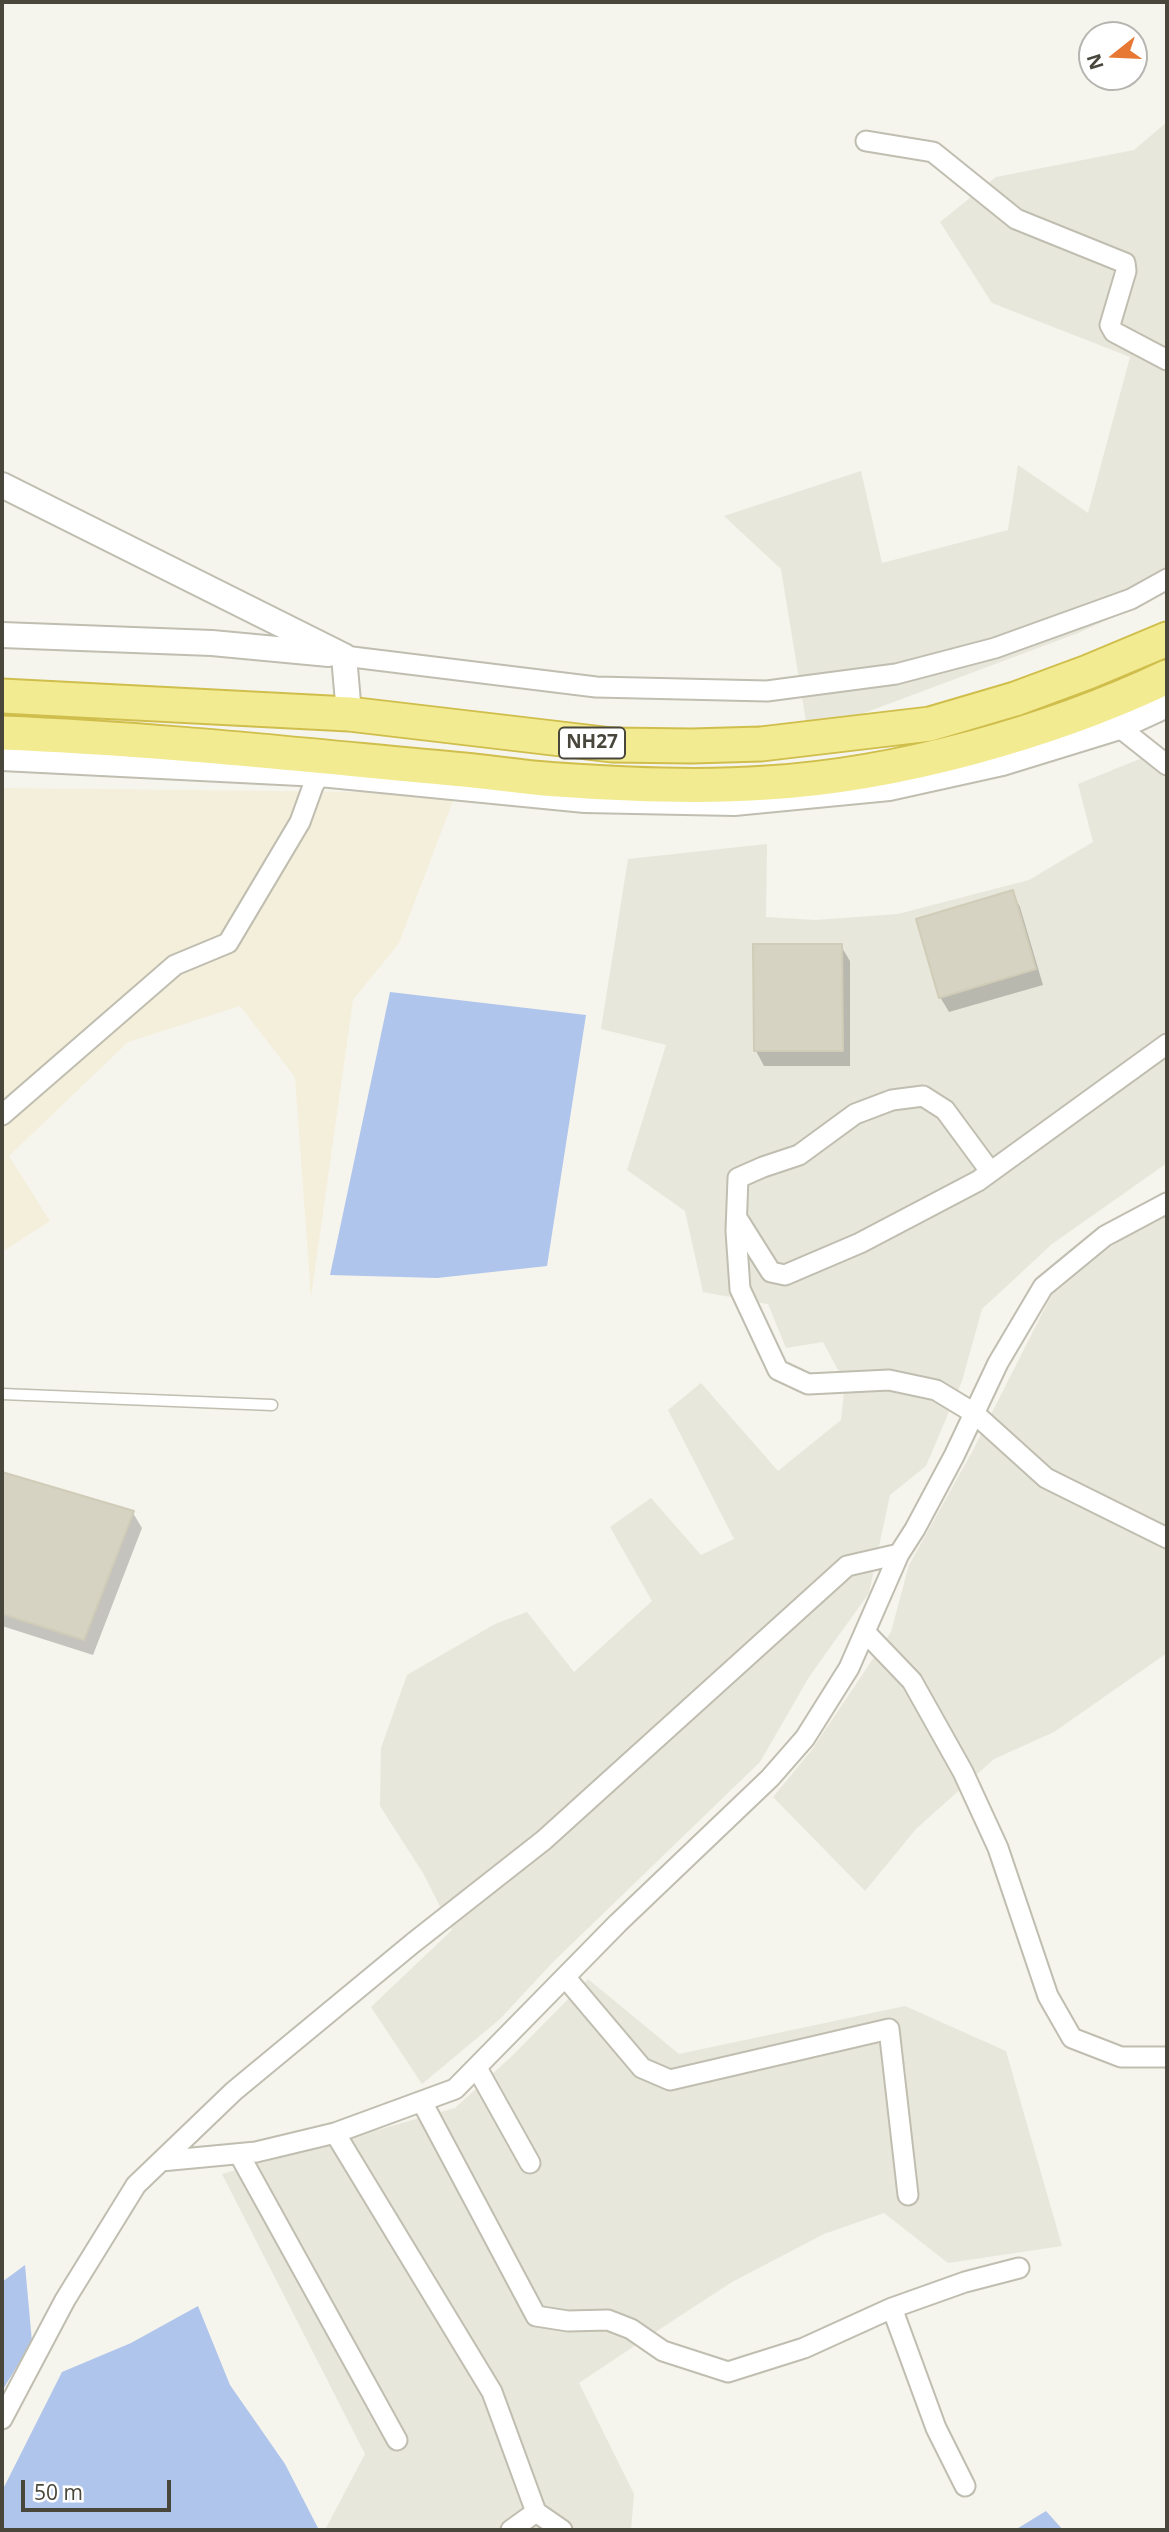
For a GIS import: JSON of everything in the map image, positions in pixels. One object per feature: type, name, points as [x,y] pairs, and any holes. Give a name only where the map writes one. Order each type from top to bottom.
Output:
[{"type":"highway","name":"NH27","points":[[2,696],[349,714],[612,745],[692,747],[789,741],[930,724],[1015,699],[1167,639]]},
{"type":"highway","name":"NH27","points":[[2,733],[181,744],[557,780],[696,785],[768,783],[904,764],[1008,737],[1073,717],[1167,677]]},
{"type":"street","points":[[866,141],[933,152],[1016,219],[1125,263],[1126,271],[1110,325],[1114,332],[1167,360]]},
{"type":"street","points":[[2,485],[344,656]]},
{"type":"street","points":[[2,635],[212,643],[344,656],[596,687],[767,691],[897,674],[995,649],[1131,599],[1167,579]]},
{"type":"street","points":[[344,656],[349,714]]},
{"type":"street","points":[[2,758],[320,774],[585,800],[734,803],[889,788],[1002,763],[1119,727],[1167,705]]},
{"type":"street","points":[[1119,727],[1167,765]]},
{"type":"street","points":[[2,1115],[175,965],[228,943],[300,822],[320,774]]},
{"type":"street","points":[[737,1217],[771,1272],[785,1275],[860,1243],[978,1181],[1167,1044]]},
{"type":"street","points":[[990,1171],[945,1110],[923,1096],[892,1100],[855,1114],[799,1155],[738,1178],[740,1289],[778,1370],[808,1384],[889,1380],[936,1390],[974,1413],[1046,1478],[1167,1538]]},
{"type":"street","points":[[161,2161],[257,2152],[335,2133],[455,2089],[618,1923],[770,1778],[805,1738],[849,1668],[899,1554],[915,1529],[998,1363],[1042,1287],[1105,1237],[1167,1203]]},
{"type":"street","points":[[2,2419],[65,2300],[136,2185],[234,2091],[413,1943],[544,1840],[847,1566],[899,1554]]},
{"type":"street","points":[[865,1632],[912,1681],[963,1772],[998,1847],[1048,1996],[1072,2038],[1121,2057],[1167,2057]]},
{"type":"street","points":[[565,1977],[642,2068],[670,2080],[889,2029],[908,2195]]},
{"type":"street","points":[[477,2068],[530,2163]]},
{"type":"street","points":[[422,2102],[536,2316],[568,2321],[608,2320],[631,2329],[663,2351],[728,2372],[804,2347],[892,2308],[965,2282],[1019,2268]]},
{"type":"street","points":[[335,2133],[492,2392],[537,2512],[562,2530]]},
{"type":"street","points":[[239,2154],[397,2440]]},
{"type":"street","points":[[892,2308],[936,2428],[965,2486]]},
{"type":"street","points":[[510,2530],[537,2512]]},
{"type":"lane","points":[[2,1394],[272,1405]]},
{"type":"shaded area","points":[[1167,122],[1167,590],[1078,633],[808,734],[781,569],[724,516],[861,471],[882,563],[1008,530],[1018,465],[1088,513],[1130,357],[992,303],[940,222],[996,177],[1134,150]]},
{"type":"shaded area","points":[[1167,748],[1167,1163],[1052,1244],[982,1309],[962,1381],[926,1466],[890,1495],[869,1593],[809,1677],[760,1762],[552,1963],[500,2019],[422,2084],[371,2007],[452,1930],[423,1873],[380,1806],[381,1748],[407,1675],[495,1624],[527,1612],[574,1672],[652,1601],[610,1527],[651,1498],[701,1555],[734,1539],[668,1410],[701,1383],[778,1471],[841,1420],[845,1383],[823,1342],[786,1348],[768,1304],[703,1292],[685,1211],[627,1170],[666,1045],[601,1029],[628,859],[767,844],[766,917],[815,920],[898,914],[1029,880],[1093,842],[1078,784]]},
{"type":"shaded area","points":[[2,788],[456,793],[399,943],[353,1000],[311,1297],[295,1077],[240,1006],[128,1042],[9,1156],[50,1221],[2,1252]]},
{"type":"shaded area","points":[[1167,1207],[1167,1653],[1054,1732],[994,1759],[916,1829],[865,1891],[773,1797],[811,1751],[891,1632],[909,1565],[973,1450],[1051,1296],[1108,1249]]},
{"type":"shaded area","points":[[588,1979],[679,2054],[905,2006],[1006,2051],[1062,2246],[948,2263],[884,2213],[824,2234],[732,2282],[663,2327],[579,2383],[634,2494],[631,2530],[325,2530],[365,2454],[222,2174],[455,2108],[512,2056]]},
{"type":"water","points":[[390,992],[586,1015],[547,1266],[437,1278],[330,1275]]},
{"type":"water","points":[[25,2265],[32,2342],[2,2391],[2,2282]]},
{"type":"water","points":[[198,2306],[230,2385],[285,2464],[319,2530],[2,2530],[2,2491],[62,2372],[131,2343]]},
{"type":"water","points":[[1046,2511],[1063,2530],[1015,2530]]},
{"type":"building","points":[[1013,890],[1036,969],[939,998],[916,919]]},
{"type":"building","points":[[753,944],[842,944],[843,1051],[754,1051]]},
{"type":"building","points":[[2,1472],[134,1511],[84,1640],[2,1614]]}]
